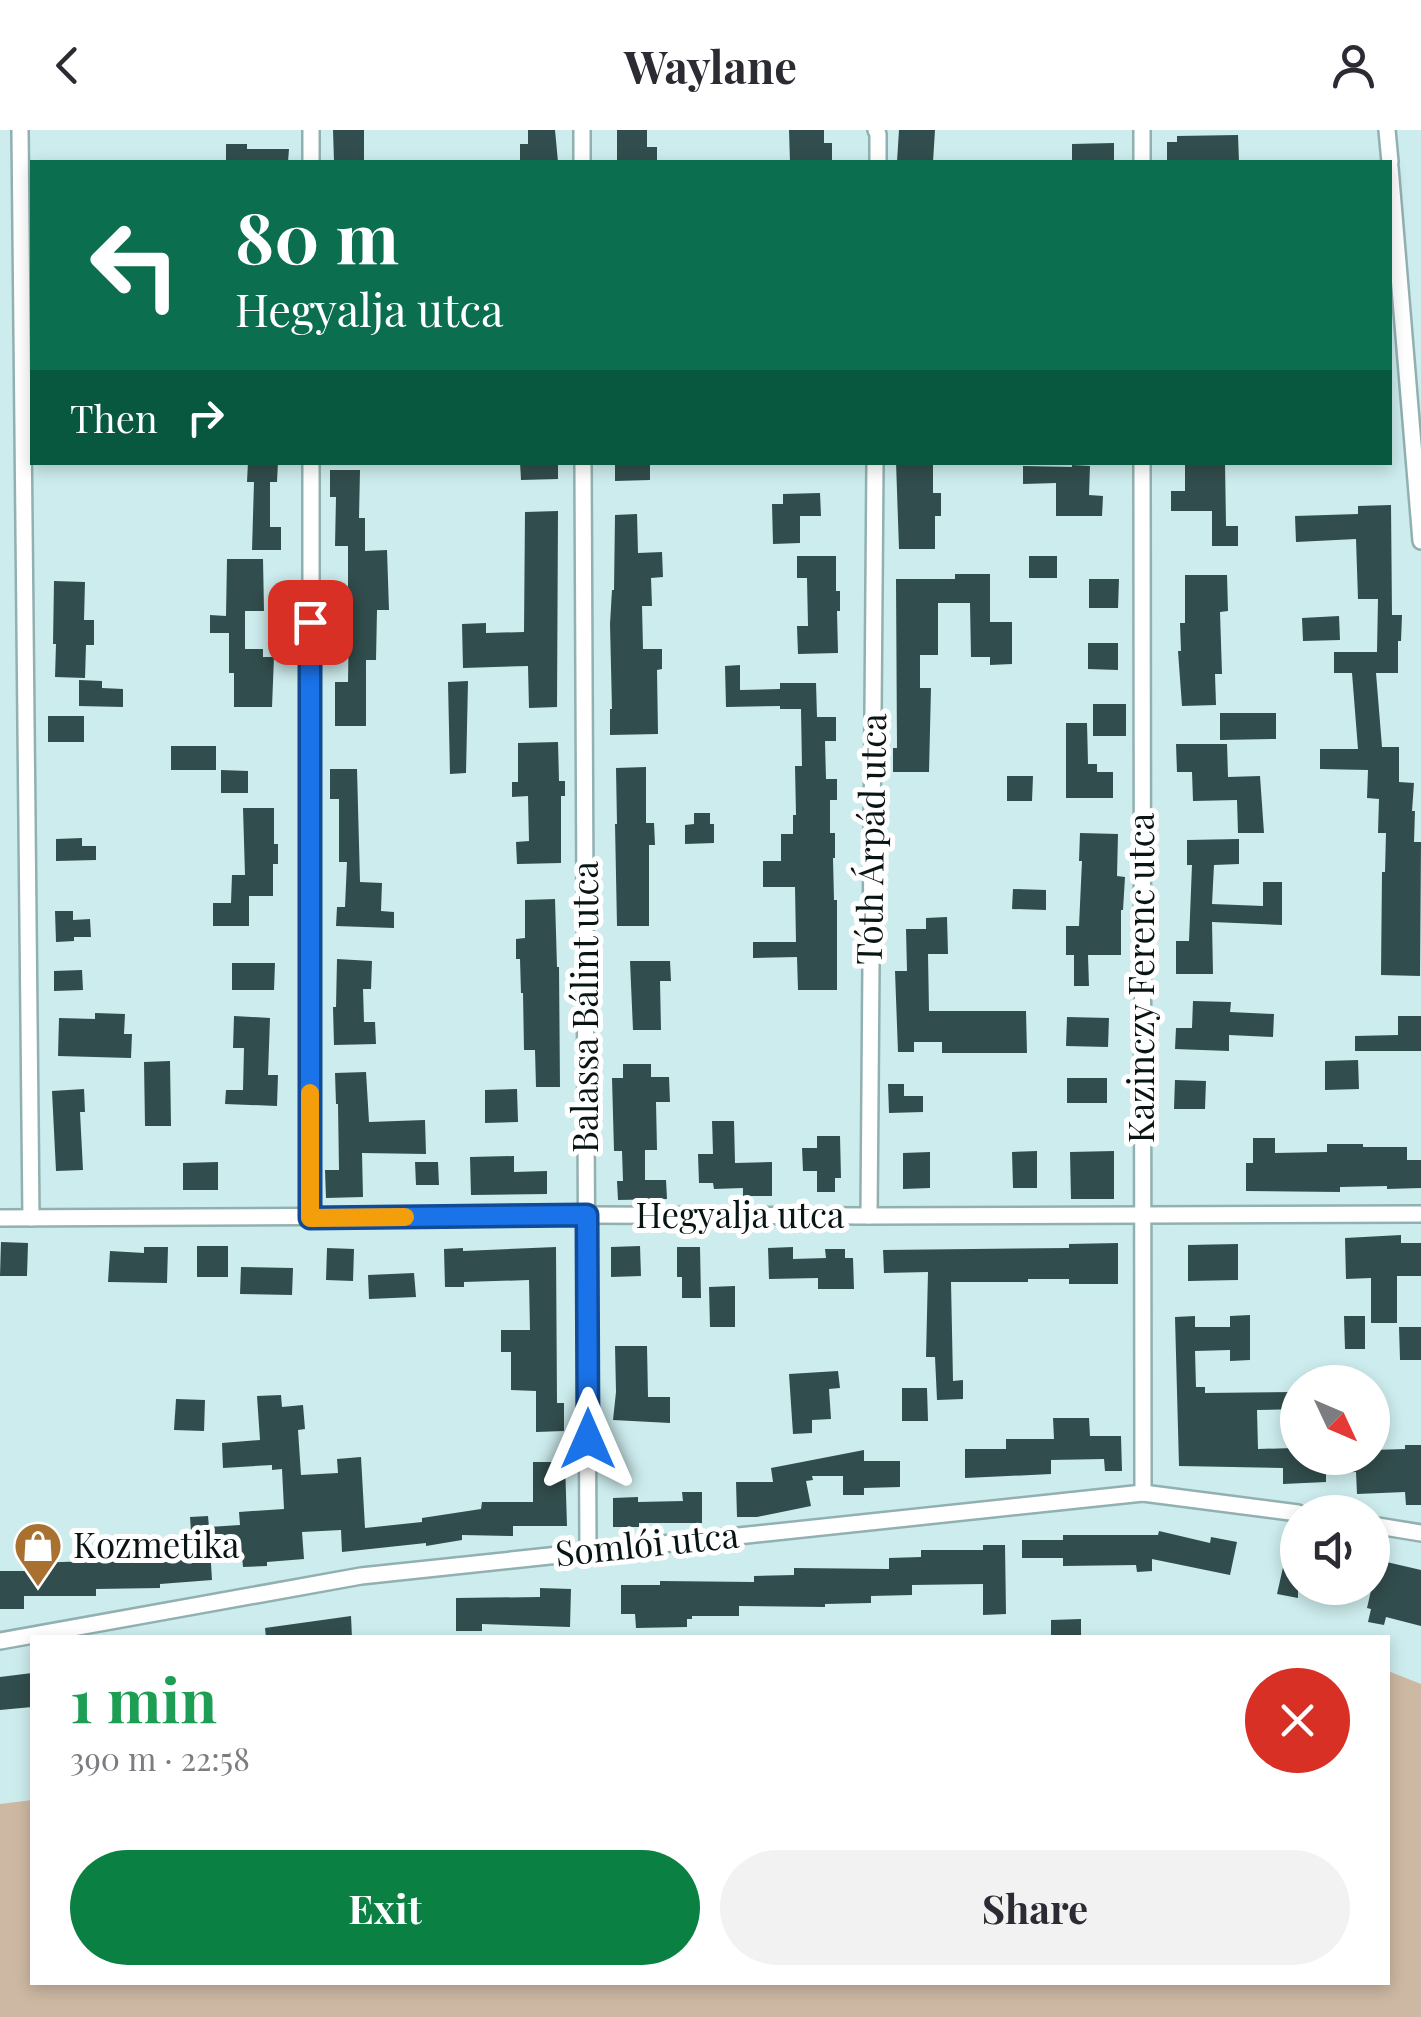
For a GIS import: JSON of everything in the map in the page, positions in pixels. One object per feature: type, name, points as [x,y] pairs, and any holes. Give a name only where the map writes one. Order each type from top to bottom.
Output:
[{"type":"street","points":[[20,130],[31,1218]]},
{"type":"street","points":[[310,160],[311,130]]},
{"type":"street","points":[[582,130],[582,160]]},
{"type":"street","points":[[876,130],[878,160]]},
{"type":"street","points":[[1142,130],[1142,160]]},
{"type":"street","points":[[1387,130],[1390,160]]},
{"type":"street","points":[[1392,189],[1421,542]]},
{"type":"street","points":[[310,465],[310,1218]]},
{"type":"street","name":"Balassa Bálint utca","points":[[584,465],[588,1551]]},
{"type":"street","name":"Tóth Árpád utca","points":[[869,1216],[876,465]]},
{"type":"street","name":"Kazinczy Ferenc utca","points":[[1142,465],[1143,1493]]},
{"type":"street","name":"Hegyalja utca","points":[[0,1218],[1421,1214]]},
{"type":"street","name":"Somlói utca","points":[[33,1635],[361,1576],[1143,1493],[1280,1511]]},
{"type":"street","points":[[1390,1527],[1421,1533]]},
{"type":"street","name":"Somlói utca","points":[[0,1641],[30,1636]]},
{"type":"shaded area","points":[[1390,1672],[1421,1684],[1421,2017],[0,2017],[0,1804],[30,1800],[30,1985],[1390,1985]]},
{"type":"building","points":[[333,130],[364,130],[364,160],[334,160]]},
{"type":"building","points":[[528,130],[555,130],[558,160],[520,160],[520,144],[528,144]]},
{"type":"building","points":[[617,130],[647,130],[647,147],[657,147],[657,160],[617,160]]},
{"type":"building","points":[[789,130],[824,130],[824,143],[832,143],[832,160],[790,160]]},
{"type":"building","points":[[899,130],[935,130],[933,160],[897,160]]},
{"type":"building","points":[[1238,135],[1239,160],[1167,160],[1167,142],[1177,142],[1177,136]]},
{"type":"building","points":[[1114,143],[1114,160],[1072,160],[1072,144]]},
{"type":"building","points":[[226,144],[247,144],[247,149],[289,149],[288,160],[226,160]]},
{"type":"building","points":[[248,465],[278,465],[277,482],[270,482],[270,527],[281,527],[281,550],[252,550],[254,482],[247,482]]},
{"type":"building","points":[[520,465],[558,465],[558,479],[521,480]]},
{"type":"building","points":[[615,465],[650,465],[650,480],[615,481]]},
{"type":"building","points":[[896,465],[933,465],[933,493],[941,493],[941,516],[935,516],[935,549],[899,549]]},
{"type":"building","points":[[1185,465],[1225,465],[1226,526],[1238,526],[1238,546],[1212,546],[1212,511],[1171,511],[1171,491],[1185,491]]},
{"type":"building","points":[[1023,466],[1090,466],[1089,495],[1103,496],[1102,516],[1056,516],[1056,483],[1023,484]]},
{"type":"building","points":[[330,470],[360,470],[359,518],[365,518],[365,551],[387,550],[389,610],[377,610],[376,660],[366,660],[366,726],[335,726],[335,682],[348,682],[349,610],[340,610],[340,589],[348,589],[348,546],[335,546],[336,497],[330,497]]},
{"type":"building","points":[[820,493],[821,516],[800,516],[800,543],[773,544],[772,504],[783,504],[783,494]]},
{"type":"building","points":[[1391,505],[1392,615],[1402,615],[1401,641],[1398,673],[1376,673],[1382,747],[1399,747],[1399,782],[1414,783],[1414,842],[1421,842],[1420,976],[1381,975],[1386,833],[1378,833],[1379,799],[1367,798],[1368,770],[1320,769],[1320,749],[1358,749],[1352,673],[1334,673],[1334,652],[1377,652],[1378,599],[1358,599],[1356,539],[1296,542],[1295,516],[1358,514],[1358,506]]},
{"type":"building","points":[[558,511],[557,707],[529,708],[528,666],[463,668],[462,624],[486,623],[486,633],[524,632],[525,512]]},
{"type":"building","points":[[637,514],[638,553],[662,552],[663,577],[651,578],[652,606],[642,606],[643,649],[662,649],[662,669],[657,670],[658,734],[610,735],[615,515]]},
{"type":"building","points":[[797,556],[836,556],[836,591],[840,591],[838,653],[798,654],[797,626],[808,626],[807,578],[797,578]]},
{"type":"building","points":[[1029,556],[1057,556],[1057,578],[1029,578]]},
{"type":"building","points":[[227,559],[263,559],[264,611],[245,611],[245,649],[263,649],[263,657],[274,657],[272,707],[234,707],[229,633],[210,633],[210,615],[226,616]]},
{"type":"building","points":[[955,574],[990,574],[990,622],[1012,622],[1012,664],[990,665],[990,657],[971,657],[970,603],[938,603],[938,655],[920,655],[920,688],[931,688],[929,772],[893,772],[893,748],[897,748],[896,579],[955,579]]},
{"type":"building","points":[[1185,575],[1227,575],[1228,611],[1220,612],[1222,674],[1215,674],[1216,705],[1182,706],[1178,651],[1180,623],[1185,623]]},
{"type":"building","points":[[1089,579],[1119,579],[1118,608],[1089,608]]},
{"type":"building","points":[[54,581],[85,582],[84,620],[94,620],[94,645],[86,645],[85,678],[55,677]]},
{"type":"building","points":[[1339,616],[1340,640],[1303,641],[1302,618]]},
{"type":"building","points":[[1088,643],[1118,643],[1118,670],[1088,669]]},
{"type":"building","points":[[740,665],[740,690],[780,689],[780,683],[816,683],[817,717],[836,717],[836,741],[825,741],[826,779],[837,779],[837,800],[830,800],[830,833],[835,833],[837,990],[798,990],[797,957],[753,958],[753,942],[796,942],[795,887],[763,887],[763,861],[781,861],[781,834],[793,834],[795,766],[802,766],[801,709],[726,707],[725,666]]},
{"type":"building","points":[[79,680],[102,681],[102,688],[123,689],[123,707],[79,706]]},
{"type":"building","points":[[468,681],[466,773],[450,774],[448,682]]},
{"type":"building","points":[[1093,704],[1126,704],[1126,736],[1093,736]]},
{"type":"building","points":[[1220,713],[1276,713],[1276,739],[1220,740]]},
{"type":"building","points":[[48,716],[84,716],[84,742],[48,742]]},
{"type":"building","points":[[1066,723],[1087,723],[1088,764],[1097,764],[1097,772],[1113,772],[1113,798],[1066,798]]},
{"type":"building","points":[[558,742],[559,781],[565,781],[565,796],[561,796],[561,863],[517,864],[516,842],[529,841],[528,796],[512,797],[512,782],[518,782],[518,743]]},
{"type":"building","points":[[1176,744],[1227,744],[1228,777],[1260,776],[1264,833],[1238,833],[1237,800],[1193,801],[1192,772],[1177,772]]},
{"type":"building","points":[[171,746],[216,746],[216,770],[171,770]]},
{"type":"building","points":[[646,767],[646,823],[654,823],[655,845],[649,845],[649,926],[617,926],[616,768]]},
{"type":"building","points":[[330,769],[357,769],[360,882],[382,883],[381,911],[394,912],[394,928],[336,926],[337,907],[345,907],[347,862],[339,862],[339,799],[330,799]]},
{"type":"building","points":[[221,770],[248,771],[248,793],[221,793]]},
{"type":"building","points":[[1007,776],[1033,776],[1032,801],[1007,801]]},
{"type":"building","points":[[243,808],[274,808],[278,864],[273,864],[273,896],[249,896],[249,926],[213,926],[213,903],[231,903],[232,875],[245,875]]},
{"type":"building","points":[[694,813],[710,813],[714,843],[685,844],[685,825],[694,824]]},
{"type":"building","points":[[1080,833],[1118,834],[1117,876],[1125,877],[1121,955],[1088,955],[1089,986],[1074,986],[1074,955],[1066,955],[1066,926],[1079,926]]},
{"type":"building","points":[[82,838],[82,846],[96,846],[96,860],[56,861],[56,839]]},
{"type":"building","points":[[1239,839],[1239,864],[1214,865],[1212,904],[1263,906],[1263,882],[1282,882],[1282,925],[1212,922],[1213,974],[1176,974],[1176,941],[1189,941],[1192,865],[1187,865],[1187,840]]},
{"type":"building","points":[[1013,889],[1046,890],[1046,910],[1012,909]]},
{"type":"building","points":[[555,899],[560,1087],[536,1087],[535,1050],[524,1050],[523,993],[516,939],[525,938],[525,900]]},
{"type":"building","points":[[55,911],[73,911],[73,920],[90,919],[91,937],[56,942]]},
{"type":"building","points":[[947,917],[948,954],[928,954],[929,1011],[1026,1011],[1027,1053],[942,1053],[942,1042],[914,1042],[914,1052],[898,1052],[895,971],[907,971],[906,929],[926,929],[926,918]]},
{"type":"building","points":[[337,959],[372,961],[371,989],[363,989],[364,1022],[375,1022],[376,1044],[334,1045]]},
{"type":"building","points":[[630,961],[670,961],[671,981],[660,981],[661,1030],[633,1030]]},
{"type":"building","points":[[232,963],[275,963],[274,990],[232,990]]},
{"type":"building","points":[[82,970],[83,990],[54,991],[54,971]]},
{"type":"building","points":[[1193,1001],[1231,1002],[1230,1012],[1274,1014],[1273,1037],[1229,1035],[1229,1051],[1175,1049],[1176,1028],[1192,1028]]},
{"type":"building","points":[[95,1013],[125,1014],[124,1034],[132,1034],[131,1058],[58,1056],[59,1018],[95,1019]]},
{"type":"building","points":[[234,1016],[270,1018],[268,1075],[278,1075],[277,1106],[225,1104],[226,1090],[243,1090],[244,1048],[233,1048]]},
{"type":"building","points":[[1398,1016],[1421,1016],[1421,1051],[1355,1051],[1355,1036],[1398,1035]]},
{"type":"building","points":[[1067,1017],[1109,1018],[1108,1047],[1066,1046]]},
{"type":"building","points":[[1358,1060],[1359,1089],[1325,1090],[1325,1061]]},
{"type":"building","points":[[170,1061],[171,1126],[145,1126],[144,1062]]},
{"type":"building","points":[[623,1064],[651,1064],[651,1077],[669,1077],[670,1102],[656,1102],[657,1150],[645,1150],[645,1180],[666,1180],[667,1199],[618,1200],[617,1181],[623,1181],[622,1151],[614,1151],[612,1078],[623,1078]]},
{"type":"building","points":[[366,1072],[369,1122],[425,1120],[426,1154],[362,1153],[363,1197],[326,1198],[325,1170],[339,1170],[335,1073]]},
{"type":"building","points":[[1067,1078],[1107,1078],[1107,1103],[1067,1103]]},
{"type":"building","points":[[1175,1080],[1206,1081],[1205,1109],[1174,1109]]},
{"type":"building","points":[[888,1084],[904,1084],[904,1096],[923,1096],[923,1112],[889,1113]]},
{"type":"building","points":[[84,1089],[85,1112],[80,1112],[83,1170],[56,1171],[52,1091]]},
{"type":"building","points":[[517,1089],[518,1122],[485,1123],[485,1090]]},
{"type":"building","points":[[712,1121],[734,1121],[735,1163],[772,1162],[772,1196],[743,1196],[743,1188],[714,1189],[713,1183],[699,1183],[698,1154],[713,1154]]},
{"type":"building","points":[[817,1136],[840,1136],[841,1178],[835,1178],[835,1192],[817,1192],[817,1171],[803,1171],[802,1148],[817,1148]]},
{"type":"building","points":[[1253,1138],[1275,1138],[1275,1153],[1327,1152],[1327,1144],[1407,1147],[1407,1160],[1421,1160],[1421,1188],[1246,1191],[1246,1163],[1253,1163]]},
{"type":"building","points":[[1037,1151],[1037,1188],[1013,1188],[1012,1152]]},
{"type":"building","points":[[1114,1151],[1114,1199],[1071,1199],[1070,1152]]},
{"type":"building","points":[[930,1152],[930,1188],[903,1189],[903,1153]]},
{"type":"building","points":[[514,1156],[514,1172],[547,1171],[547,1194],[471,1195],[470,1157]]},
{"type":"building","points":[[218,1162],[218,1190],[183,1190],[183,1163]]},
{"type":"building","points":[[415,1162],[438,1162],[439,1185],[416,1185]]},
{"type":"building","points":[[1401,1235],[1401,1243],[1421,1243],[1421,1276],[1397,1276],[1397,1323],[1371,1323],[1371,1278],[1346,1279],[1345,1238]]},
{"type":"building","points":[[1,1242],[28,1243],[27,1276],[0,1276]]},
{"type":"building","points":[[1118,1243],[1118,1284],[1069,1284],[1069,1279],[951,1282],[953,1381],[963,1380],[963,1399],[937,1400],[935,1357],[926,1357],[928,1272],[884,1273],[883,1250],[1069,1248],[1069,1244]]},
{"type":"building","points":[[1238,1244],[1238,1280],[1188,1281],[1188,1245]]},
{"type":"building","points":[[197,1246],[228,1246],[228,1277],[197,1277]]},
{"type":"building","points":[[640,1246],[641,1276],[611,1277],[611,1247]]},
{"type":"building","points":[[144,1247],[168,1247],[167,1283],[108,1282],[110,1251],[144,1253]]},
{"type":"building","points":[[556,1247],[557,1403],[564,1403],[564,1431],[536,1432],[536,1391],[511,1390],[511,1352],[501,1352],[501,1330],[530,1330],[529,1280],[464,1282],[464,1287],[445,1287],[444,1249]]},
{"type":"building","points":[[677,1247],[700,1247],[701,1298],[682,1298]]},
{"type":"building","points":[[793,1247],[793,1259],[826,1258],[825,1249],[845,1249],[845,1258],[853,1258],[854,1289],[818,1289],[818,1278],[769,1279],[768,1248]]},
{"type":"building","points":[[327,1248],[354,1249],[353,1281],[326,1280]]},
{"type":"building","points":[[241,1267],[293,1268],[292,1295],[240,1294]]},
{"type":"building","points":[[414,1273],[416,1297],[369,1299],[368,1275]]},
{"type":"building","points":[[735,1286],[735,1327],[710,1327],[709,1287]]},
{"type":"building","points":[[1250,1315],[1250,1360],[1230,1361],[1230,1350],[1195,1351],[1196,1387],[1205,1387],[1205,1393],[1280,1392],[1280,1409],[1257,1410],[1258,1449],[1280,1448],[1280,1468],[1179,1466],[1175,1317],[1195,1316],[1195,1327],[1230,1327],[1230,1316]]},
{"type":"building","points":[[1344,1316],[1365,1316],[1365,1349],[1345,1349]]},
{"type":"building","points":[[1399,1327],[1421,1327],[1421,1360],[1400,1360]]},
{"type":"building","points":[[615,1346],[647,1346],[648,1397],[670,1397],[670,1423],[613,1420]]},
{"type":"building","points":[[838,1371],[840,1388],[829,1389],[831,1419],[812,1420],[812,1433],[793,1434],[789,1374]]},
{"type":"building","points":[[902,1388],[927,1388],[928,1421],[902,1421]]},
{"type":"building","points":[[281,1395],[282,1407],[303,1405],[305,1429],[298,1430],[301,1475],[338,1473],[337,1459],[361,1457],[365,1528],[422,1522],[422,1518],[481,1509],[482,1502],[533,1502],[533,1462],[565,1462],[567,1526],[513,1526],[513,1536],[462,1535],[462,1540],[426,1546],[342,1552],[341,1530],[302,1532],[304,1559],[243,1567],[241,1546],[210,1548],[212,1580],[160,1584],[160,1588],[96,1589],[96,1596],[24,1596],[24,1609],[0,1609],[0,1571],[31,1571],[31,1563],[185,1558],[184,1546],[192,1546],[190,1517],[208,1516],[209,1527],[240,1525],[239,1512],[284,1509],[282,1469],[272,1470],[272,1465],[223,1468],[222,1443],[260,1440],[257,1396]]},
{"type":"building","points":[[176,1399],[205,1400],[204,1431],[174,1430]]},
{"type":"building","points":[[1053,1418],[1089,1418],[1090,1436],[1121,1436],[1122,1471],[1105,1471],[1104,1459],[1051,1460],[1051,1474],[965,1478],[965,1449],[1006,1449],[1006,1439],[1054,1439]]},
{"type":"building","points":[[1421,1445],[1421,1505],[1406,1505],[1405,1492],[1357,1494],[1356,1475],[1390,1475],[1390,1449]]},
{"type":"building","points":[[864,1450],[864,1461],[900,1461],[900,1487],[864,1488],[864,1495],[843,1495],[843,1476],[812,1476],[813,1480],[806,1481],[811,1506],[737,1517],[736,1482],[773,1482],[771,1468]]},
{"type":"building","points":[[1283,1475],[1326,1475],[1326,1482],[1283,1484]]},
{"type":"building","points":[[682,1492],[702,1492],[702,1523],[613,1527],[613,1498],[683,1501]]},
{"type":"building","points":[[1159,1531],[1210,1543],[1211,1537],[1237,1542],[1230,1575],[1152,1559],[1152,1571],[1137,1572],[1136,1565],[1063,1566],[1063,1558],[1022,1558],[1022,1540],[1063,1540],[1063,1535],[1158,1535]]},
{"type":"building","points":[[983,1545],[1005,1545],[1006,1614],[983,1615],[983,1584],[912,1585],[912,1595],[871,1596],[871,1603],[739,1606],[739,1616],[692,1616],[687,1619],[687,1627],[636,1628],[635,1614],[621,1614],[621,1585],[660,1585],[660,1581],[754,1582],[754,1576],[794,1575],[794,1568],[889,1569],[889,1558],[921,1557],[921,1550],[983,1550]]},
{"type":"building","points":[[1390,1563],[1421,1570],[1421,1626],[1386,1617],[1384,1625],[1368,1622],[1371,1609],[1367,1608],[1390,1605]]},
{"type":"building","points":[[540,1588],[571,1589],[570,1627],[482,1624],[482,1631],[456,1631],[456,1598],[540,1597]]},
{"type":"building","points":[[351,1616],[352,1635],[266,1635],[265,1628]]},
{"type":"building","points":[[1081,1619],[1081,1635],[1051,1635],[1051,1620]]},
{"type":"building","points":[[30,1673],[30,1707],[0,1710],[0,1677]]},
{"type":"slow traffic","points":[[310,1093],[310,1218],[405,1217]]},
{"type":"place","name":"Kozmetika","points":[[38,1588]]},
{"type":"route","points":[[310,622],[310,1218],[587,1215],[588,1439]]}]
